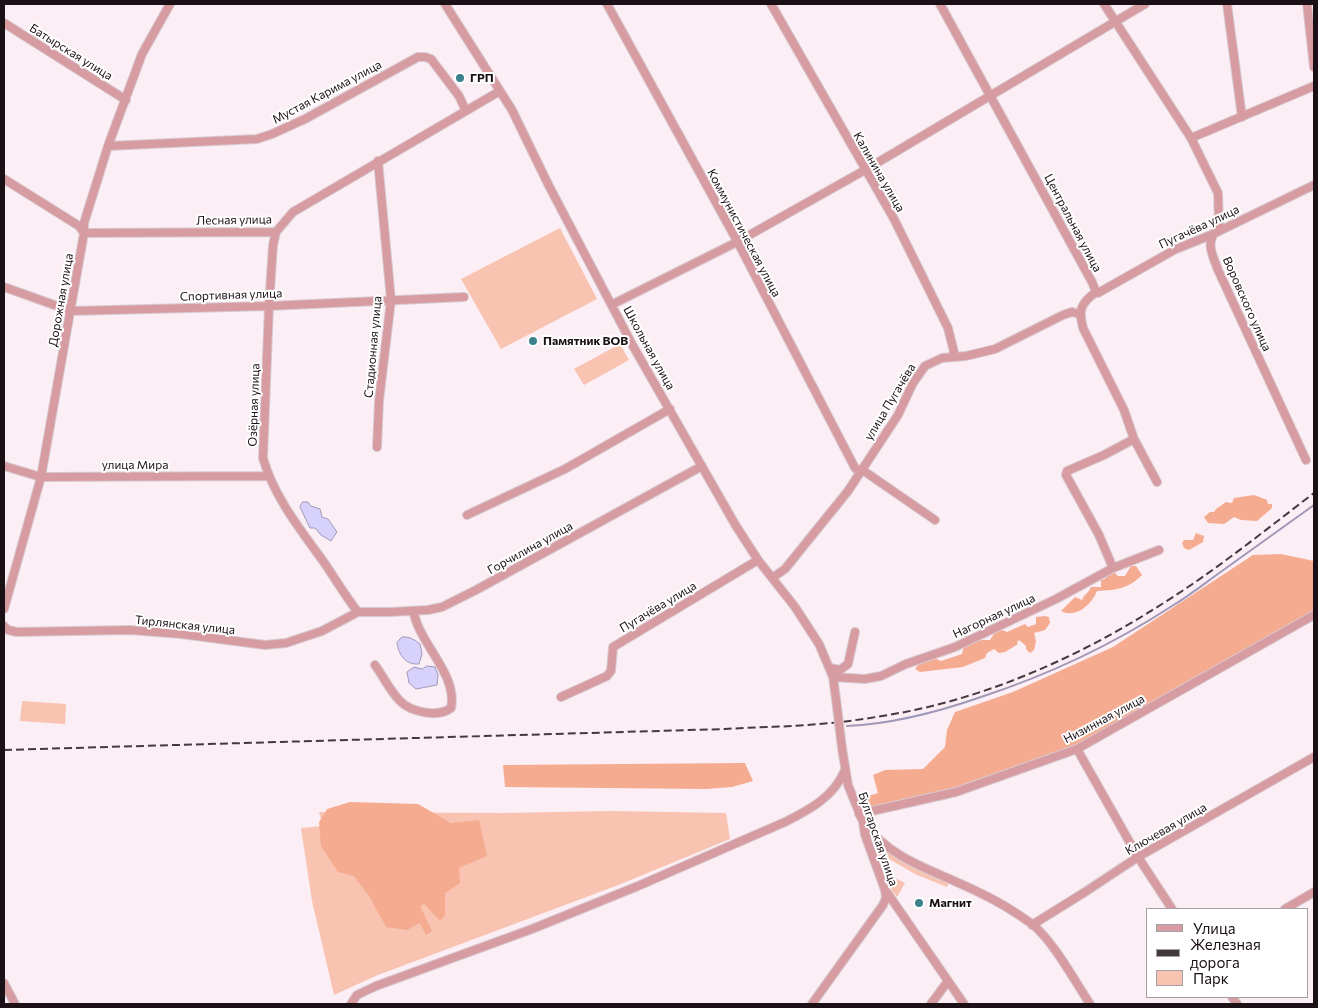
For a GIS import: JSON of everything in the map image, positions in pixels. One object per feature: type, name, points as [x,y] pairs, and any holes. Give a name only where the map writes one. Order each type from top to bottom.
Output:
[{"type":"street","name":"Дорожная улица","points":[[4,609],[41,477],[71,311],[84,223],[108,146],[142,54],[170,4]]},
{"type":"street","name":"Школьная улица","points":[[445,4],[500,90],[613,304],[633,346],[702,466],[758,560],[809,626],[819,644],[833,677],[842,748]]},
{"type":"street","name":"Коммунистическая улица","points":[[607,4],[737,242],[855,468],[861,471]]},
{"type":"street","name":"Калинина улица","points":[[771,4],[894,219],[948,328],[954,352],[952,356]]},
{"type":"street","name":"Центральная улица","points":[[940,4],[1083,263],[1096,292],[1085,300],[1079,314]]},
{"type":"street","name":"Воровского улица","points":[[1104,4],[1191,138],[1218,193],[1219,226],[1211,235],[1210,249],[1306,460]]},
{"type":"street","points":[[613,304],[737,242],[865,170],[1145,4]]},
{"type":"street","points":[[1227,4],[1242,117]]},
{"type":"street","points":[[1306,4],[1314,67]]},
{"type":"street","name":"Батырская улица","points":[[4,23],[126,100]]},
{"type":"street","name":"Мустая Карима улица","points":[[108,146],[257,139],[305,119],[418,57],[431,59],[459,96],[466,111]]},
{"type":"street","points":[[1191,138],[1314,86]]},
{"type":"street","name":"Лесная улица","points":[[84,233],[276,232],[293,212],[500,90]]},
{"type":"street","name":"Стадионная улица","points":[[376,446],[379,400],[391,300],[378,161]]},
{"type":"street","points":[[4,179],[79,226],[84,233]]},
{"type":"street","name":"Пугачёва улица","points":[[1096,292],[1098,293],[1176,249],[1211,235],[1314,185]]},
{"type":"street","name":"Озёрная улица","points":[[276,232],[273,245],[269,306],[263,458],[268,476],[290,515],[344,595],[358,612]]},
{"type":"street","name":"Спортивная улица","points":[[4,287],[71,311],[269,306],[391,300],[434,300],[464,297]]},
{"type":"street","name":"улица Пугачёва","points":[[772,578],[785,569],[829,516],[898,415],[920,371],[931,362],[952,356],[966,356],[995,349],[1063,315],[1072,312],[1079,314]]},
{"type":"street","points":[[1079,314],[1089,342],[1124,410],[1134,439],[1157,482]]},
{"type":"street","points":[[467,515],[564,469],[670,409]]},
{"type":"street","points":[[1113,568],[1099,535],[1066,474],[1067,471],[1134,439]]},
{"type":"street","name":"улица Мира","points":[[4,466],[41,477],[268,476]]},
{"type":"street","name":"Горчилина улица","points":[[358,612],[413,612],[442,607],[702,466]]},
{"type":"street","points":[[861,471],[935,520]]},
{"type":"street","name":"Нагорная улица","points":[[833,677],[865,678],[880,676],[906,664],[955,647],[1056,599],[1113,568],[1159,550]]},
{"type":"street","name":"Пугачёва улица","points":[[561,697],[607,676],[611,670],[613,647],[758,560]]},
{"type":"street","name":"Тирлянская улица","points":[[4,626],[8,630],[16,632],[130,630],[265,645],[286,643],[315,634],[358,612]]},
{"type":"street","points":[[375,664],[400,701],[412,708],[440,713],[451,708],[449,684],[418,627],[413,612]]},
{"type":"street","name":"Низинная улица","points":[[861,818],[956,792],[1077,749],[1314,615]]},
{"type":"street","points":[[830,668],[840,670],[848,664],[855,632]]},
{"type":"street","name":"Булгарская улица","points":[[812,1004],[883,905],[886,898],[861,818],[848,785],[842,748]]},
{"type":"street","points":[[1077,749],[1138,857],[1171,908]]},
{"type":"street","name":"Ключевая улица","points":[[1032,925],[1138,857],[1314,757]]},
{"type":"street","points":[[351,1004],[357,995],[376,986],[532,929],[638,886],[785,822],[804,813],[835,789],[845,770]]},
{"type":"street","points":[[861,818],[882,843],[906,860],[990,898],[1041,932],[1090,1004]]},
{"type":"street","points":[[885,890],[964,1004]]},
{"type":"street","points":[[1287,908],[1314,892]]},
{"type":"street","points":[[931,1004],[948,981]]},
{"type":"street","points":[[4,983],[15,1004]]},
{"type":"green space","points":[[560,228],[597,299],[501,349],[461,279]]},
{"type":"green space","points":[[620,344],[629,360],[584,385],[574,369]]},
{"type":"green space","points":[[22,701],[66,704],[65,724],[20,721]]},
{"type":"green space","points":[[610,811],[726,813],[730,839],[621,884],[378,975],[334,995],[312,901],[301,828],[323,826],[319,812],[503,813]]},
{"type":"green space","points":[[879,847],[911,866],[949,883],[947,887],[915,874],[884,856],[879,856],[877,851]]},
{"type":"green space","points":[[883,864],[892,881],[897,879],[905,883],[897,897],[893,894]]},
{"type":"shaded area","points":[[1254,495],[1267,500],[1268,504],[1272,504],[1272,508],[1257,521],[1241,520],[1234,517],[1224,524],[1208,523],[1204,517],[1210,512],[1214,512],[1226,502],[1232,503],[1234,498]]},
{"type":"shaded area","points":[[303,502],[308,502],[311,506],[320,509],[322,517],[328,519],[337,532],[331,541],[321,535],[315,528],[310,528],[300,507]]},
{"type":"shaded area","points":[[1196,533],[1204,536],[1203,542],[1189,550],[1184,548],[1182,543],[1184,540],[1193,540]]},
{"type":"shaded area","points":[[1281,554],[1314,561],[1314,611],[1222,666],[1090,739],[973,784],[869,808],[864,807],[862,802],[865,797],[878,793],[873,775],[885,770],[923,769],[945,747],[947,730],[955,712],[1013,692],[1113,647],[1253,555]]},
{"type":"shaded area","points":[[1131,566],[1136,566],[1142,575],[1137,580],[1127,586],[1097,591],[1091,601],[1078,612],[1067,613],[1061,611],[1075,597],[1082,600],[1091,587],[1101,587],[1101,580],[1105,579],[1109,572],[1115,573],[1118,576],[1125,576]]},
{"type":"shaded area","points":[[1036,617],[1049,617],[1050,623],[1045,630],[1034,633],[1036,641],[1034,650],[1030,653],[1019,640],[1018,644],[1005,652],[999,653],[994,649],[987,653],[985,658],[963,667],[920,672],[915,669],[919,663],[934,658],[941,661],[962,654],[964,646],[976,640],[990,640],[995,632],[1000,629],[1007,632],[1025,624],[1028,627],[1036,624]]},
{"type":"shaded area","points":[[402,637],[409,638],[420,644],[422,654],[419,664],[410,663],[401,656],[397,643]]},
{"type":"shaded area","points":[[427,666],[435,667],[438,675],[437,685],[416,689],[409,683],[407,672],[414,667],[422,669]]},
{"type":"shaded area","points":[[745,763],[753,781],[732,787],[706,789],[505,787],[503,765]]},
{"type":"shaded area","points":[[350,802],[418,804],[451,823],[479,820],[487,856],[459,868],[460,883],[445,893],[445,915],[440,921],[424,904],[420,906],[432,931],[426,935],[420,923],[407,930],[386,927],[369,896],[354,876],[338,872],[321,846],[319,822],[327,809]]},
{"type":"waterway","points":[[847,726],[898,720],[948,708],[1031,679],[1079,658],[1126,634],[1191,594],[1314,505]]},
{"type":"railway","points":[[4,750],[725,729],[830,723],[905,712],[973,695],[1006,683],[1038,670],[1102,639],[1162,604],[1201,578],[1314,493]]},
{"type":"place","name":"ГРП","points":[[460,78]]},
{"type":"place","name":"Памятник ВОВ","points":[[533,341]]},
{"type":"place","name":"Магнит","points":[[919,903]]}]
